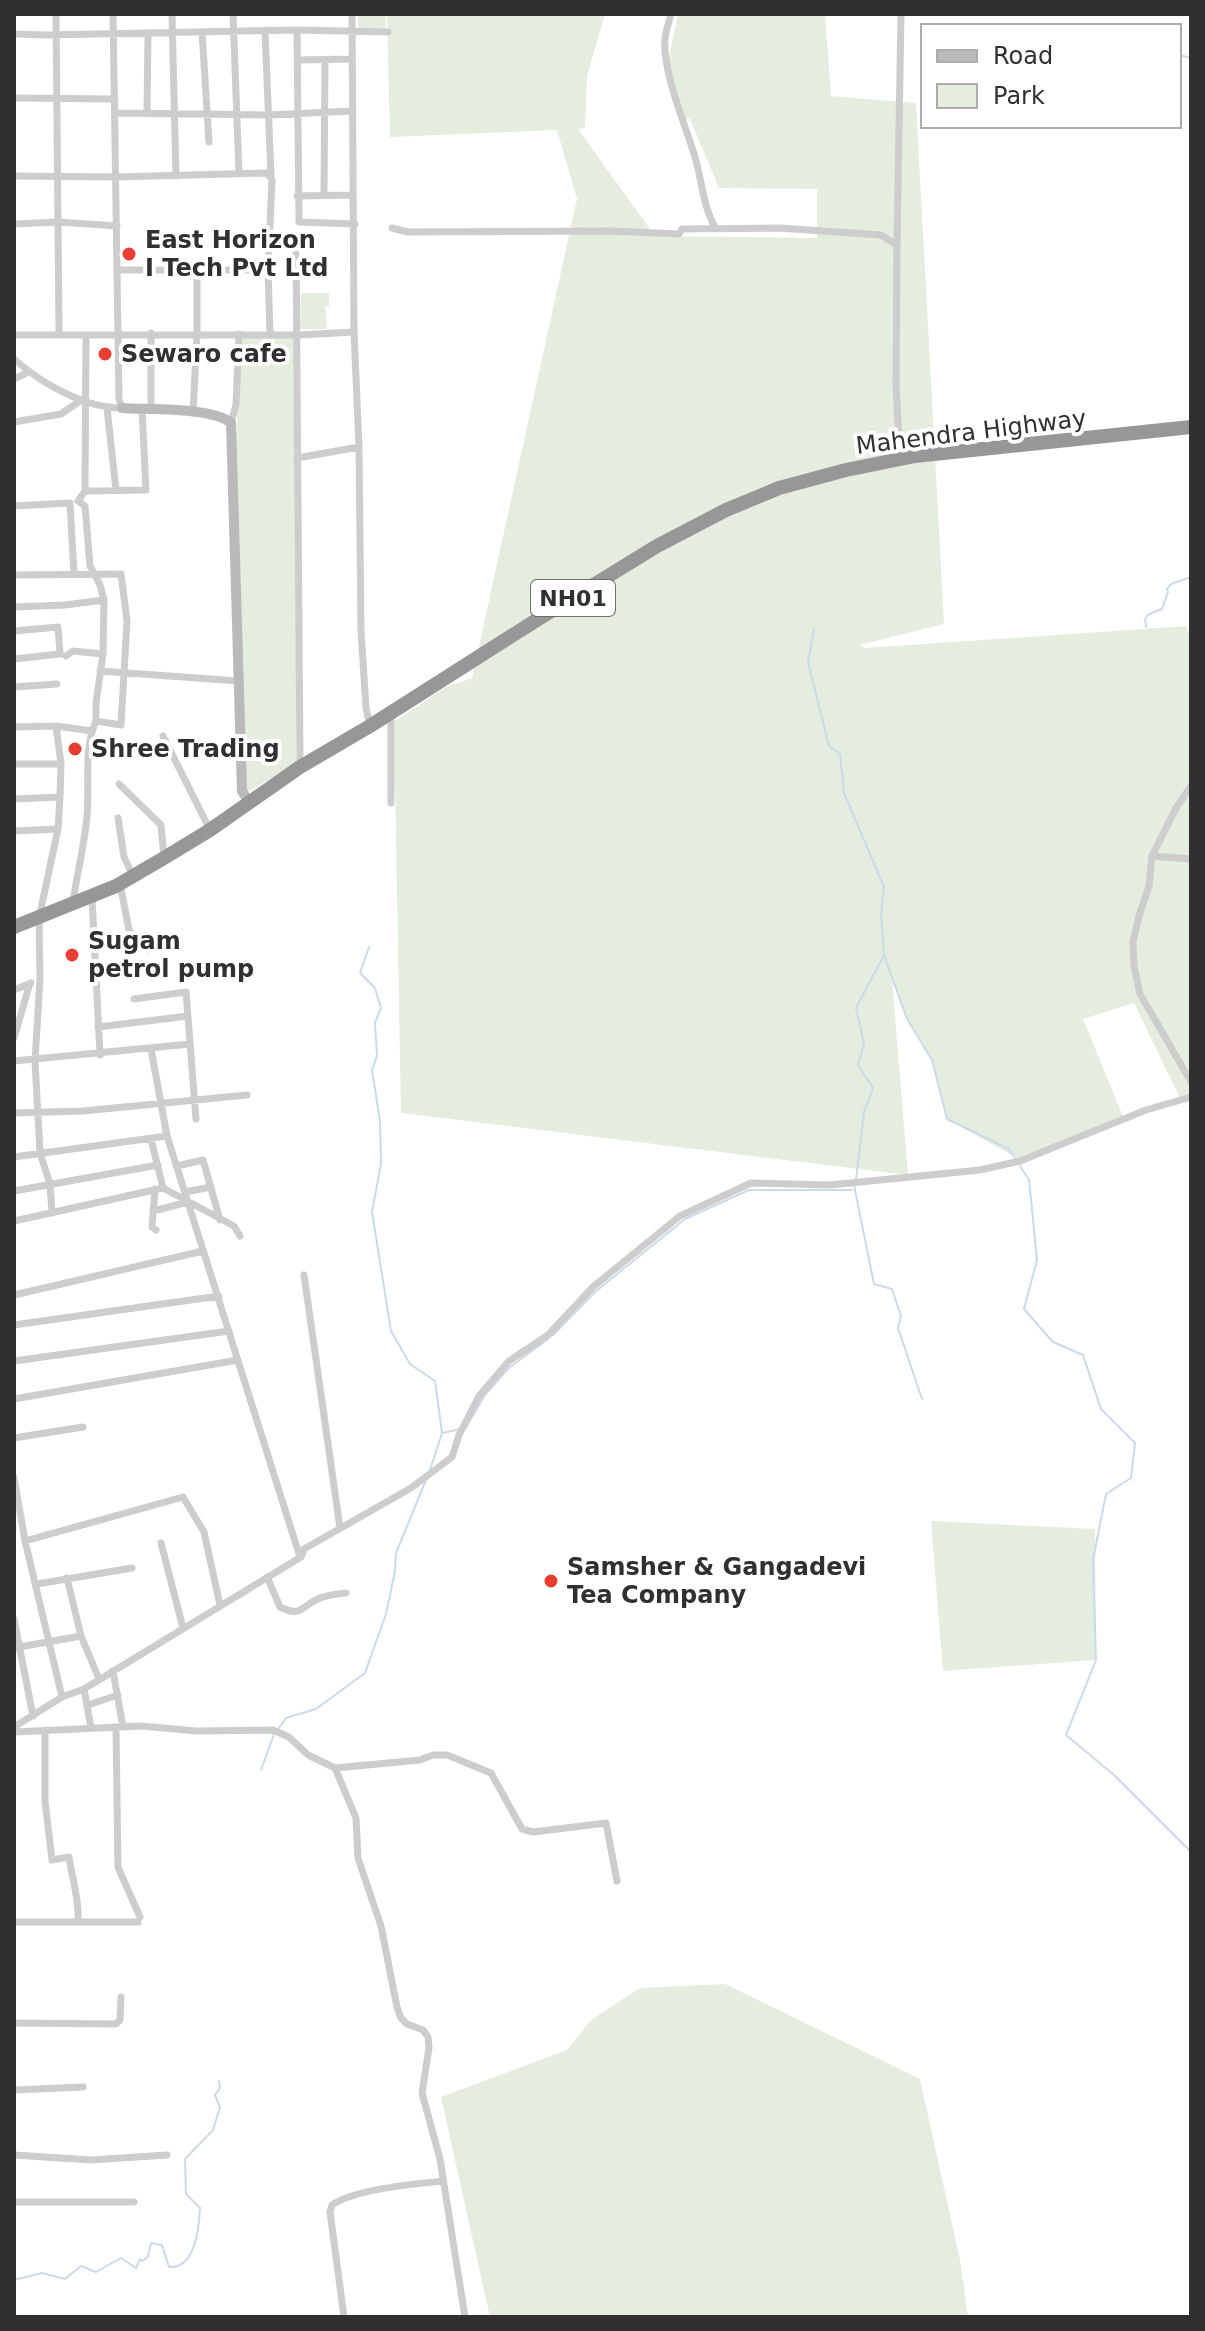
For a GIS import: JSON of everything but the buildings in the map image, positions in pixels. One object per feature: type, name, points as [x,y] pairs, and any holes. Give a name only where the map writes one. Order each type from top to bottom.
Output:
[{"type":"highway","name":"Mahendra Highway","points":[[14,927],[127,880],[210,830],[300,767],[657,546],[710,517],[779,488],[900,459],[1191,427]]},
{"type":"street","points":[[56,14],[59,334]]},
{"type":"street","points":[[113,14],[117,334],[122,408]]},
{"type":"street","points":[[172,14],[176,176]]},
{"type":"street","points":[[233,14],[239,173]]},
{"type":"street","points":[[352,14],[354,332],[361,631],[370,726]]},
{"type":"street","points":[[671,14],[665,38],[670,78],[696,159],[706,211],[715,227]]},
{"type":"street","points":[[900,459],[896,385],[901,14]]},
{"type":"street","points":[[14,34],[297,30],[388,32]]},
{"type":"street","points":[[297,30],[299,222],[355,224]]},
{"type":"street","points":[[265,31],[271,175],[270,333]]},
{"type":"street","points":[[202,32],[209,142]]},
{"type":"street","points":[[147,114],[148,33]]},
{"type":"street","points":[[298,60],[351,59]]},
{"type":"street","points":[[324,194],[325,60]]},
{"type":"street","points":[[14,98],[115,99]]},
{"type":"street","points":[[116,113],[268,115],[352,111]]},
{"type":"street","points":[[14,176],[271,175]]},
{"type":"street","points":[[297,196],[353,195]]},
{"type":"street","points":[[14,224],[58,222],[117,226]]},
{"type":"street","points":[[392,228],[408,232],[611,231],[679,234],[682,229],[715,227],[881,235],[897,245]]},
{"type":"street","points":[[296,245],[300,767]]},
{"type":"street","points":[[117,270],[268,270]]},
{"type":"street","points":[[193,413],[197,271]]},
{"type":"street","points":[[14,335],[299,335],[354,332]]},
{"type":"street","points":[[85,491],[146,490],[146,408],[151,333]]},
{"type":"street","points":[[239,334],[236,405],[231,423],[242,791],[249,802]]},
{"type":"street","points":[[73,904],[87,818],[92,731],[96,721],[103,654],[104,600],[90,566],[85,506],[78,501],[85,491],[82,402],[86,336]]},
{"type":"street","points":[[14,359],[29,372],[82,402],[107,408],[193,413],[226,419],[231,423]]},
{"type":"street","points":[[14,379],[29,372]]},
{"type":"street","points":[[14,422],[61,414],[82,402]]},
{"type":"street","points":[[107,408],[116,490]]},
{"type":"street","points":[[297,458],[359,447]]},
{"type":"street","points":[[14,506],[70,503],[74,574]]},
{"type":"street","points":[[14,575],[121,574],[127,621],[121,725],[96,721]]},
{"type":"street","points":[[14,607],[104,600]]},
{"type":"street","points":[[14,631],[58,627],[60,654],[14,659]]},
{"type":"street","points":[[66,656],[73,651],[103,654]]},
{"type":"street","points":[[100,671],[238,681]]},
{"type":"street","points":[[14,687],[57,684]]},
{"type":"street","points":[[391,713],[391,803]]},
{"type":"street","points":[[14,727],[56,726],[92,731]]},
{"type":"street","points":[[52,1213],[50,1184],[40,1153],[35,1061],[40,979],[39,918],[58,829],[61,764],[56,726]]},
{"type":"street","points":[[163,736],[210,830]]},
{"type":"street","points":[[14,764],[61,764]]},
{"type":"street","points":[[119,784],[161,825],[164,858]]},
{"type":"street","points":[[1191,786],[1152,856],[1149,886],[1133,942],[1140,994],[1191,1082]]},
{"type":"street","points":[[14,799],[60,797]]},
{"type":"street","points":[[118,818],[127,880],[129,930],[147,950]]},
{"type":"street","points":[[14,831],[58,829]]},
{"type":"street","points":[[1152,856],[1191,859]]},
{"type":"street","points":[[92,896],[100,1055]]},
{"type":"street","points":[[14,990],[40,979]]},
{"type":"street","points":[[14,1038],[30,983]]},
{"type":"street","points":[[134,999],[186,992],[196,1119]]},
{"type":"street","points":[[98,1027],[188,1016]]},
{"type":"street","points":[[14,1061],[190,1044]]},
{"type":"street","points":[[151,1049],[167,1136],[301,1557]]},
{"type":"street","points":[[14,1113],[83,1111],[247,1095]]},
{"type":"street","points":[[14,1730],[62,1697],[84,1689],[301,1557],[304,1549],[411,1488],[452,1457],[459,1435],[479,1396],[509,1361],[548,1335],[593,1287],[680,1216],[751,1183],[830,1185],[888,1181],[1007,1164],[1146,1110],[1191,1097]]},
{"type":"street","points":[[14,1157],[167,1136]]},
{"type":"street","points":[[151,1139],[158,1165],[159,1188],[152,1227],[156,1230]]},
{"type":"street","points":[[177,1166],[203,1160],[220,1220]]},
{"type":"street","points":[[14,1191],[158,1165]]},
{"type":"street","points":[[185,1192],[211,1187]]},
{"type":"street","points":[[14,1221],[159,1188],[234,1226],[240,1236]]},
{"type":"street","points":[[153,1211],[188,1202]]},
{"type":"street","points":[[14,1295],[203,1251]]},
{"type":"street","points":[[304,1275],[340,1528]]},
{"type":"street","points":[[14,1325],[219,1296]]},
{"type":"street","points":[[14,1361],[229,1331]]},
{"type":"street","points":[[14,1399],[238,1360]]},
{"type":"street","points":[[14,1438],[83,1427]]},
{"type":"street","points":[[14,1477],[25,1541],[62,1697]]},
{"type":"street","points":[[25,1541],[183,1497],[204,1532],[220,1605]]},
{"type":"street","points":[[161,1543],[183,1628]]},
{"type":"street","points":[[37,1584],[132,1568]]},
{"type":"street","points":[[267,1577],[280,1607],[290,1612],[301,1611],[318,1598],[346,1593]]},
{"type":"street","points":[[67,1578],[81,1636],[99,1679]]},
{"type":"street","points":[[14,1619],[17,1647],[33,1716]]},
{"type":"street","points":[[17,1647],[81,1636]]},
{"type":"street","points":[[14,1922],[139,1920],[118,1867],[119,1727],[118,1695],[113,1671]]},
{"type":"street","points":[[84,1689],[91,1728]]},
{"type":"street","points":[[88,1705],[118,1695]]},
{"type":"street","points":[[14,1730],[119,1727],[197,1731],[273,1730],[289,1737],[308,1755],[335,1768],[447,1755],[491,1773],[522,1829],[533,1832],[606,1823],[617,1881]]},
{"type":"street","points":[[45,1730],[45,1801],[52,1860],[69,1857],[79,1900],[78,1919]]},
{"type":"street","points":[[335,1768],[356,1818],[358,1858],[381,1926],[397,2007],[407,2024],[423,2030],[428,2037],[422,2093],[443,2181],[465,2317]]},
{"type":"street","points":[[14,2023],[116,2024],[120,2020],[121,1997]]},
{"type":"street","points":[[14,2090],[83,2087]]},
{"type":"street","points":[[14,2155],[76,2160],[167,2155]]},
{"type":"street","points":[[344,2317],[330,2212],[332,2205],[343,2199],[399,2185],[443,2181]]},
{"type":"street","points":[[14,2202],[134,2202]]},
{"type":"green space","points":[[358,14],[385,14],[386,29],[358,30]]},
{"type":"green space","points":[[387,14],[605,14],[587,76],[585,128],[578,129],[655,236],[817,238],[817,189],[719,188],[690,119],[684,119],[667,66],[678,14],[825,14],[831,96],[916,103],[944,624],[859,645],[865,648],[1186,626],[1191,637],[1191,1097],[1181,1100],[1134,1003],[1083,1019],[1124,1119],[1017,1158],[947,1119],[932,1060],[907,1019],[892,979],[908,1175],[401,1113],[394,722],[446,687],[472,678],[577,199],[557,130],[390,137]]},
{"type":"green space","points":[[301,293],[329,293],[329,306],[325,307],[327,329],[300,329]]},
{"type":"green space","points":[[296,335],[296,764],[244,794],[236,336]]},
{"type":"green space","points":[[931,1521],[1095,1529],[1096,1660],[943,1671]]},
{"type":"green space","points":[[725,1984],[920,2079],[960,2260],[968,2317],[490,2317],[441,2097],[567,2050],[591,2020],[640,1988]]},
{"type":"waterway","points":[[1181,56],[1191,58]]},
{"type":"waterway","points":[[1146,627],[1145,619],[1162,609],[1171,584],[1191,577]]},
{"type":"waterway","points":[[814,629],[808,662],[829,746],[840,754],[844,793],[884,887],[881,914],[884,955],[856,1008],[864,1043],[858,1066],[873,1088],[864,1112],[856,1179]]},
{"type":"waterway","points":[[369,947],[360,973],[375,988],[381,1008],[375,1023],[377,1056],[372,1070],[380,1121],[381,1164],[372,1212],[391,1331],[410,1364],[435,1381],[442,1433],[430,1470]]},
{"type":"waterway","points":[[884,955],[907,1019],[932,1060],[947,1119],[1009,1149],[1016,1160]]},
{"type":"waterway","points":[[1020,1166],[1029,1180],[1037,1260],[1024,1309],[1053,1342],[1083,1355],[1101,1409],[1135,1443],[1131,1478],[1106,1494],[1093,1560],[1096,1660],[1066,1735],[1114,1775],[1191,1852]]},
{"type":"waterway","points":[[854,1185],[874,1284],[892,1289],[901,1316],[898,1328],[922,1399]]},
{"type":"waterway","points":[[553,1335],[595,1292],[685,1219],[749,1190],[852,1190]]},
{"type":"waterway","points":[[466,1427],[485,1395],[510,1367],[548,1339]]},
{"type":"waterway","points":[[443,1433],[460,1429]]},
{"type":"waterway","points":[[278,1729],[286,1718],[316,1709],[365,1673],[386,1614],[396,1553],[426,1480]]},
{"type":"waterway","points":[[261,1770],[274,1734]]},
{"type":"waterway","points":[[14,2280],[42,2273],[65,2279],[81,2266],[96,2272],[121,2258],[136,2268],[140,2259],[142,2261],[148,2257],[151,2243],[162,2245],[169,2267],[185,2262],[194,2246],[200,2208],[186,2194],[185,2159],[213,2130],[220,2107],[215,2095],[220,2088],[219,2081]]},
{"type":"place","name":"East Horizon I Tech Pvt Ltd","points":[[129,254]]},
{"type":"place","name":"Sewaro cafe","points":[[105,354]]},
{"type":"place","name":"Shree Trading","points":[[75,749]]},
{"type":"place","name":"Sugam petrol pump","points":[[72,955]]},
{"type":"place","name":"Samsher & Gangadevi Tea Company","points":[[551,1581]]}]
